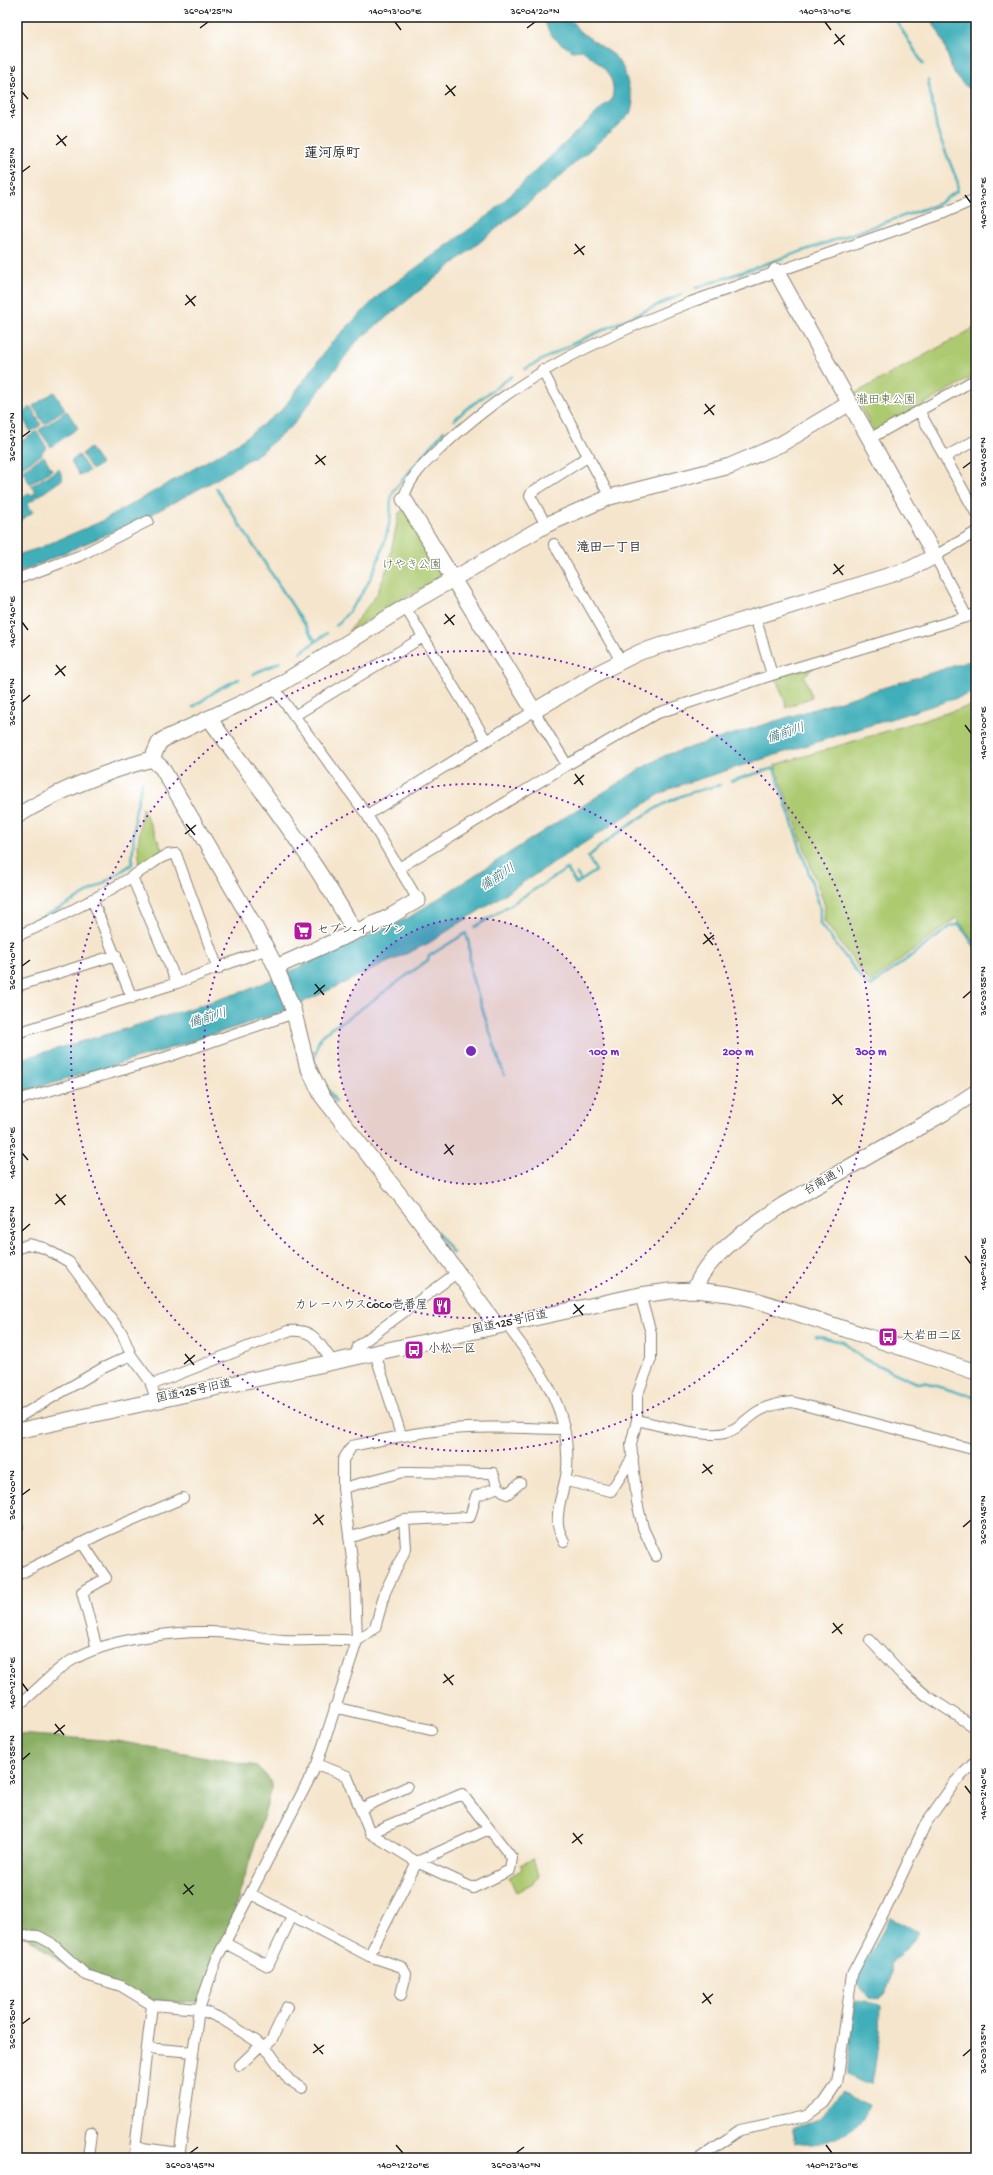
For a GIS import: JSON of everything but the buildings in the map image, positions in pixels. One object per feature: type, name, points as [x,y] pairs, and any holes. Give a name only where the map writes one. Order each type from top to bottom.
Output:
[{"type":"street","points":[[567,765],[404,499],[405,491],[417,473],[456,434],[500,397],[542,370],[653,317],[776,271],[944,213],[976,199]]},
{"type":"street","points":[[399,868],[567,765],[655,714],[772,675],[972,615],[934,556],[776,271]]},
{"type":"street","points":[[542,370],[610,497]]},
{"type":"street","points":[[869,439],[976,380]]},
{"type":"street","points":[[17,816],[61,791],[87,780],[152,759],[159,743],[164,739],[274,688],[453,578],[546,525],[610,497],[730,466],[781,444],[850,403]]},
{"type":"street","points":[[919,411],[976,513]]},
{"type":"street","points":[[945,457],[976,440]]},
{"type":"street","points":[[546,525],[530,496],[532,492],[589,456]]},
{"type":"street","points":[[17,579],[79,556],[148,521]]},
{"type":"street","points":[[367,815],[486,740],[621,661],[653,647],[910,569],[976,532]]},
{"type":"street","points":[[554,544],[621,661]]},
{"type":"street","points":[[405,607],[486,740]]},
{"type":"street","points":[[754,616],[772,675]]},
{"type":"street","points":[[294,716],[423,637]]},
{"type":"street","points":[[274,688],[367,815],[418,900],[389,917],[354,932],[277,970]]},
{"type":"street","points":[[209,718],[311,860],[332,891],[354,932]]},
{"type":"street","points":[[152,759],[162,768],[267,949],[294,1011],[307,1066],[322,1096],[458,1272],[539,1370],[557,1402],[568,1446],[566,1481],[558,1524],[564,1542]]},
{"type":"street","points":[[17,936],[58,919],[132,877],[169,853],[176,854],[218,969]]},
{"type":"street","points":[[132,877],[177,983]]},
{"type":"street","points":[[92,899],[116,955],[132,998]]},
{"type":"street","points":[[17,1033],[177,983],[218,969],[267,949]]},
{"type":"street","points":[[17,986],[116,955]]},
{"type":"street","points":[[17,1100],[166,1057],[294,1011]]},
{"type":"street","name":"台南通り","points":[[694,1290],[698,1280],[714,1260],[742,1233],[783,1205],[944,1113],[976,1092]]},
{"type":"street","points":[[17,1249],[29,1244],[44,1248],[69,1262],[122,1333],[130,1355],[151,1385],[156,1400]]},
{"type":"street","points":[[355,1357],[358,1346],[458,1272]]},
{"type":"street","name":"国道125号旧道","points":[[17,1431],[640,1295],[670,1291],[694,1290],[729,1294],[753,1299],[976,1372]]},
{"type":"street","points":[[640,1295],[650,1333],[651,1359],[637,1396],[637,1420],[631,1444],[637,1502],[643,1528],[656,1556]]},
{"type":"street","points":[[151,1385],[288,1331],[301,1329],[310,1333],[333,1362]]},
{"type":"street","points":[[375,1353],[401,1435]]},
{"type":"street","points":[[17,1418],[104,1368],[130,1355]]},
{"type":"street","points":[[637,1420],[665,1427],[712,1434],[725,1433],[733,1430],[760,1410],[775,1404],[792,1402],[976,1450]]},
{"type":"street","points":[[135,2147],[179,2156],[199,2009],[217,1958],[317,1764],[334,1706],[356,1641],[355,1583],[343,1488],[343,1460],[352,1446],[401,1435],[414,1435],[452,1429],[564,1429]]},
{"type":"street","points":[[566,1481],[611,1491],[633,1457]]},
{"type":"street","points":[[343,1488],[403,1472],[493,1473],[498,1487],[507,1494],[520,1483]]},
{"type":"street","points":[[349,1538],[404,1520],[470,1517],[476,1496],[498,1487]]},
{"type":"street","points":[[17,1575],[82,1543],[183,1498]]},
{"type":"street","points":[[17,1703],[22,1702],[75,1658],[98,1649],[155,1636],[212,1632],[284,1640],[336,1638],[356,1641],[375,1628],[385,1592],[406,1548],[404,1520]]},
{"type":"street","points":[[82,1543],[106,1578],[82,1592],[98,1649]]},
{"type":"street","points":[[870,1640],[904,1677],[927,1696],[976,1728]]},
{"type":"street","points":[[334,1706],[431,1730]]},
{"type":"street","points":[[700,2158],[740,2130],[806,2116],[824,2103],[837,2084],[852,1974],[886,1909],[926,1823],[955,1782],[976,1761]]},
{"type":"street","points":[[317,1764],[347,1776],[370,1833],[417,1862],[473,1888],[510,1870],[512,1858],[462,1794],[370,1833]]},
{"type":"street","points":[[360,1809],[407,1787]]},
{"type":"street","points":[[369,1956],[417,1862],[489,1829]]},
{"type":"street","points":[[251,1894],[369,1956],[402,1967],[406,1974],[401,1995]]},
{"type":"street","points":[[225,1943],[268,1966],[292,1916]]},
{"type":"street","points":[[17,1935],[38,1936],[51,1943],[86,1975],[121,1986],[152,2005],[199,2009],[222,2019],[262,2046],[270,2053],[289,2080],[302,2088]]},
{"type":"street","points":[[134,2158],[152,2005]]},
{"type":"street","points":[[240,2065],[262,2046],[271,2041],[287,2007]]},
{"type":"street","points":[[147,2048],[193,2052]]},
{"type":"street","points":[[88,2158],[91,2133]]},
{"type":"green space","name":"瀧田東公園","points":[[976,327],[976,375],[874,432],[854,394]]},
{"type":"green space","name":"けやき公園","points":[[405,509],[443,570],[438,578],[348,632],[377,594],[388,566],[399,513]]},
{"type":"green space","points":[[814,667],[804,676],[812,697],[785,708],[786,704],[775,676]]},
{"type":"green space","points":[[976,704],[976,944],[956,918],[870,983],[824,921],[825,906],[775,765]]},
{"type":"green space","points":[[142,807],[163,851],[140,866],[138,845]]},
{"type":"green space","points":[[17,1734],[117,1741],[257,1766],[271,1781],[271,1792],[211,1986],[202,1999],[193,2003],[143,2000],[113,1989],[59,1961],[17,1929]]},
{"type":"green space","points":[[533,1859],[538,1875],[531,1885],[516,1892],[509,1877],[523,1869],[520,1865]]},
{"type":"water","points":[[545,17],[569,17],[579,31],[614,55],[624,69],[633,103],[630,114],[547,188],[357,341],[293,425],[261,452],[212,482],[150,515],[17,574],[17,555],[39,548],[100,522],[237,444],[282,410],[332,342],[380,294],[489,215],[611,101],[613,85],[606,71],[582,50],[572,51],[558,41],[550,33]]},
{"type":"water","points":[[929,17],[976,17],[976,93],[961,82],[957,77],[940,35]]},
{"type":"water","points":[[54,392],[65,409],[44,424],[33,406]]},
{"type":"water","points":[[31,407],[41,425],[31,432],[20,414]]},
{"type":"water","points":[[67,411],[78,428],[51,447],[39,430]]},
{"type":"water","points":[[37,431],[47,448],[41,452],[43,454],[20,468],[17,463],[17,444]]},
{"type":"water","points":[[90,448],[101,464],[92,470],[82,454]]},
{"type":"water","points":[[79,455],[89,471],[79,475],[71,461]]},
{"type":"water","points":[[44,456],[52,470],[30,484],[22,470]]},
{"type":"water","points":[[59,469],[63,479],[27,504],[33,512],[17,523],[17,501],[30,493],[31,495],[36,493],[31,486]]},
{"type":"water","name":"備前川","points":[[976,659],[976,692],[677,786],[660,794],[429,943],[280,1013],[152,1054],[17,1093],[17,1060],[125,1029],[248,990],[408,918],[640,769],[666,755]]},
{"type":"water","points":[[891,1917],[919,1932],[910,1945],[891,1963],[890,1983],[879,2000],[869,1997],[855,1979]]},
{"type":"water","points":[[866,2000],[881,2007],[880,2034],[872,2083],[864,2083],[847,2075],[855,2002]]},
{"type":"water","points":[[841,2092],[869,2104],[863,2119],[849,2131],[832,2139],[814,2144],[796,2143],[792,2129],[819,2119]]},
{"type":"waterway","points":[[894,17],[923,64]]},
{"type":"waterway","points":[[696,288],[938,204],[957,191],[958,183],[937,130],[928,80]]},
{"type":"waterway","points":[[525,369],[572,344],[682,294]]},
{"type":"waterway","points":[[454,420],[465,410],[512,376]]},
{"type":"waterway","points":[[336,626],[347,614],[364,590],[377,564],[390,520],[391,498],[394,490],[444,431]]},
{"type":"waterway","points":[[216,488],[316,642]]},
{"type":"waterway","points":[[300,653],[327,633]]},
{"type":"waterway","points":[[253,674],[280,662]]},
{"type":"waterway","points":[[193,707],[220,688],[239,679]]},
{"type":"waterway","points":[[731,781],[774,768],[820,907],[820,924],[867,985],[871,986],[951,926],[959,924],[976,948]]},
{"type":"waterway","points":[[17,927],[47,915],[76,900],[132,864],[135,814],[142,782]]},
{"type":"waterway","points":[[475,927],[567,869],[576,884],[596,871],[588,857],[608,840],[632,823],[681,796],[720,785]]},
{"type":"waterway","points":[[577,874],[581,881]]},
{"type":"waterway","points":[[315,1067],[314,1059],[318,1043],[321,1037],[331,1028],[347,1019],[428,960],[429,956],[466,933]]},
{"type":"waterway","points":[[466,934],[469,944],[471,974],[504,1075]]},
{"type":"waterway","points":[[323,1082],[336,1102]]},
{"type":"waterway","points":[[437,1232],[453,1253]]},
{"type":"waterway","points":[[816,1336],[843,1342],[862,1358],[917,1383],[924,1382],[963,1394],[976,1396]]},
{"type":"place","name":"セブン-イレブン","points":[[303,931]]},
{"type":"place","name":"カレーハウスCoCo壱番屋","points":[[442,1306]]},
{"type":"place","name":"大岩田二区","points":[[888,1337]]},
{"type":"place","name":"小松一区","points":[[414,1350]]},
{"type":"district","name":"蓮河原町","points":[[332,154]]},
{"type":"district","name":"滝田一丁目","points":[[609,548]]}]
